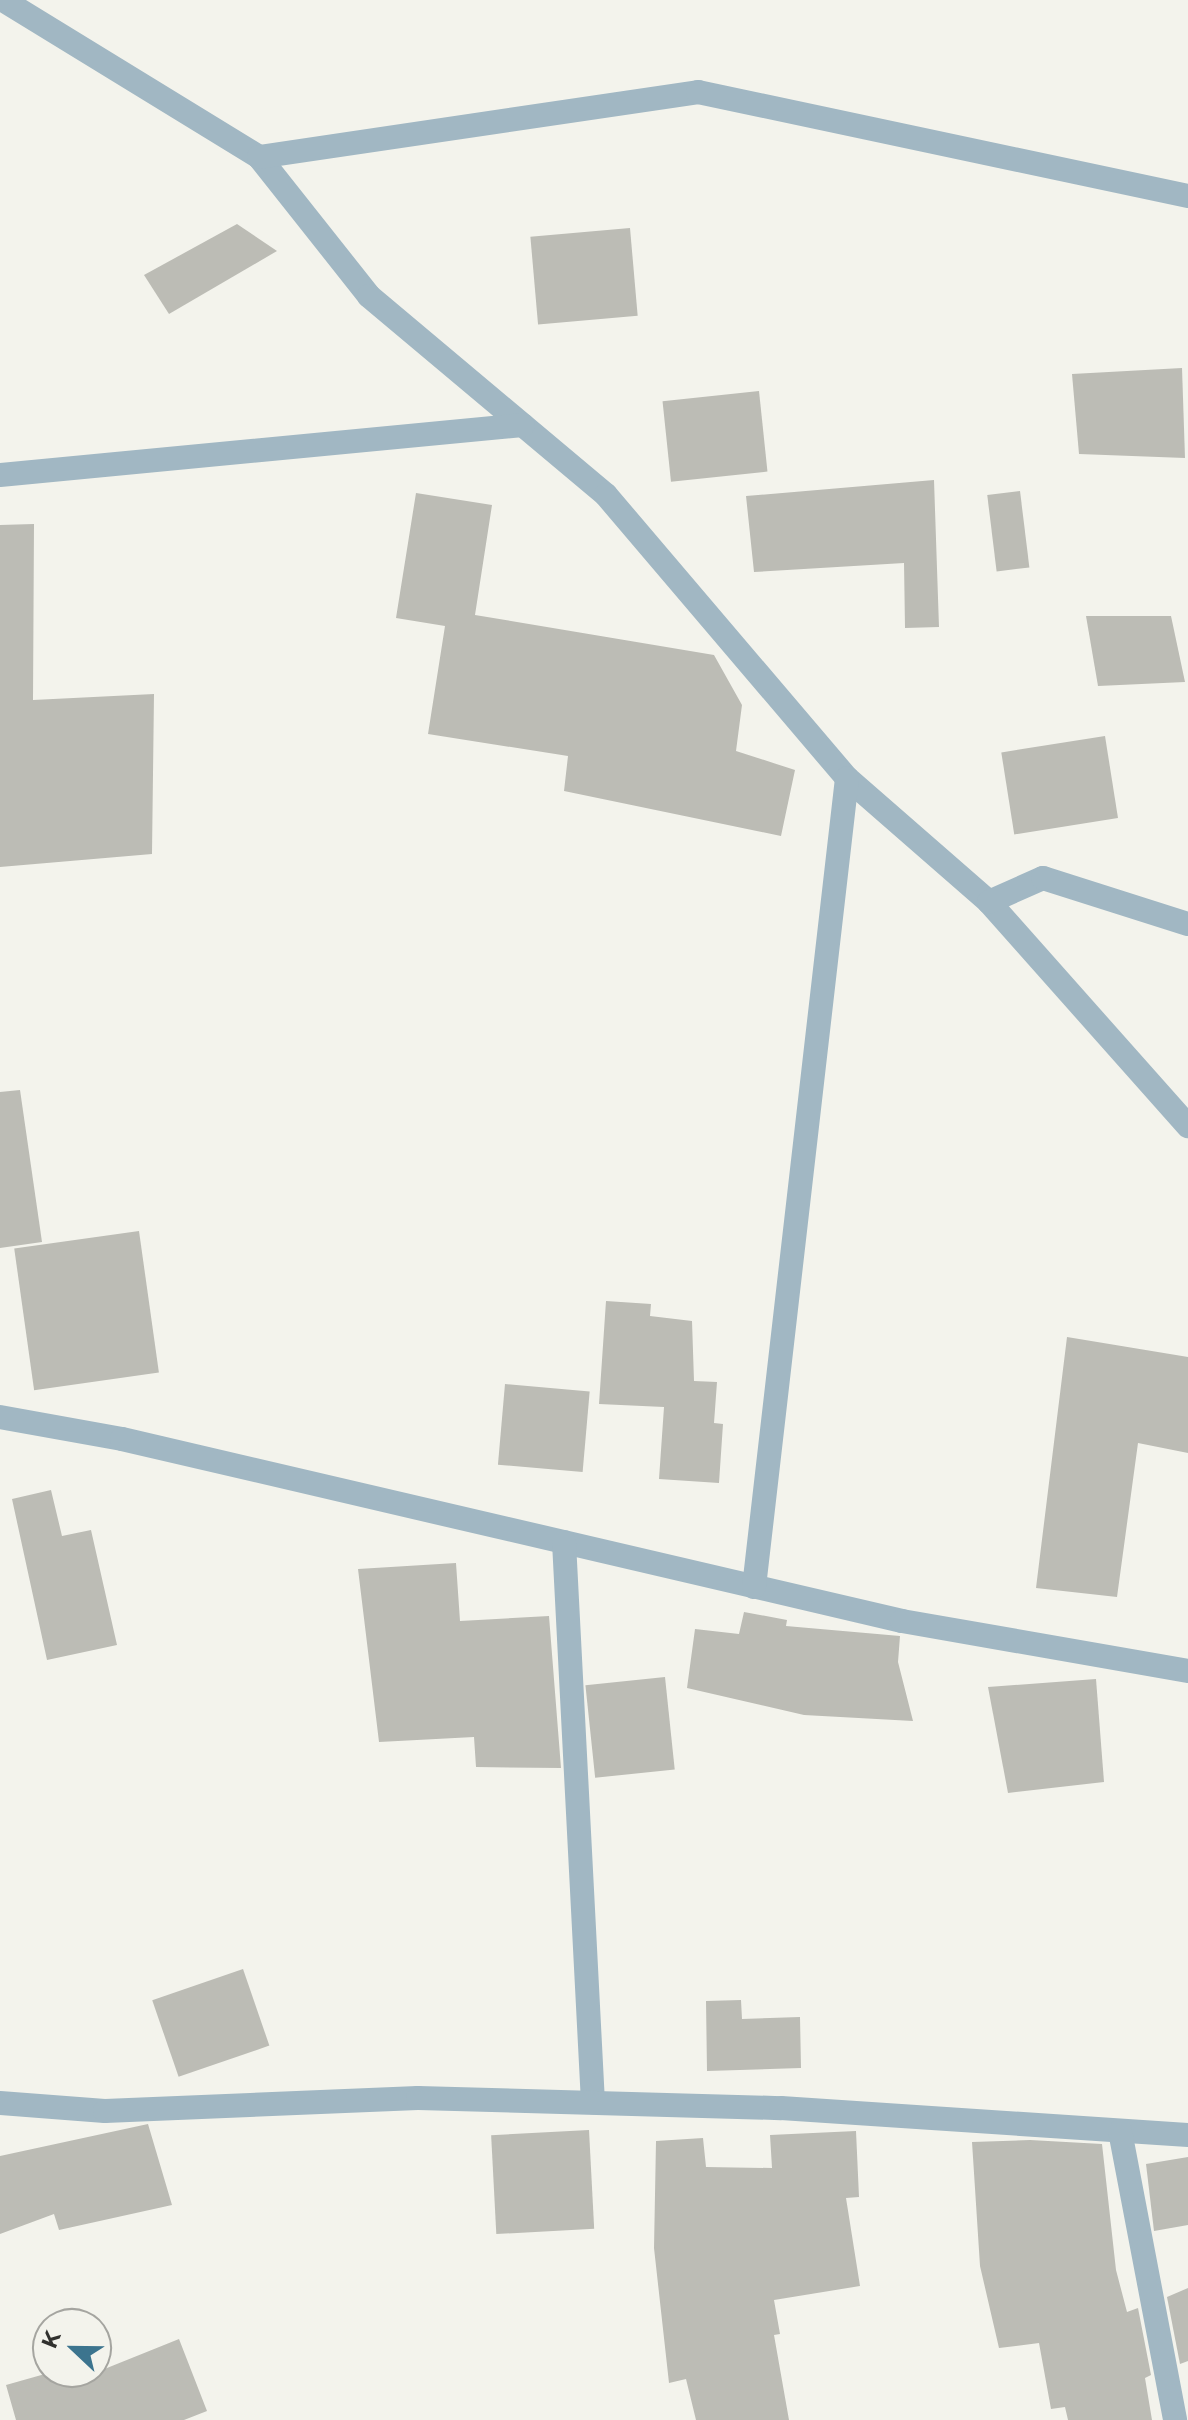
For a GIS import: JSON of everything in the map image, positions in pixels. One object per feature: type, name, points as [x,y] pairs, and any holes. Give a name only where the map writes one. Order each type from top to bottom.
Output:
[{"type":"street","points":[[3,0],[259,157],[369,296],[606,495],[847,778],[989,902],[1188,1126]]},
{"type":"street","points":[[259,157],[698,92],[1188,196]]},
{"type":"street","points":[[0,475],[523,425]]},
{"type":"street","points":[[754,1587],[847,778]]},
{"type":"street","points":[[989,902],[1043,878],[1188,924]]},
{"type":"street","points":[[0,1417],[122,1439],[902,1621],[1188,1671]]},
{"type":"street","points":[[564,1542],[593,2102]]},
{"type":"street","points":[[0,2103],[105,2111],[418,2098],[593,2102],[1188,2135]]},
{"type":"street","points":[[1120,2131],[1175,2420]]},
{"type":"building","points":[[237,224],[277,251],[169,314],[144,275]]},
{"type":"building","points":[[630,228],[638,316],[538,324],[530,237]]},
{"type":"building","points":[[1182,368],[1185,458],[1079,454],[1072,374]]},
{"type":"building","points":[[759,391],[767,472],[671,482],[663,401]]},
{"type":"building","points":[[934,480],[939,627],[905,628],[904,563],[754,572],[746,496]]},
{"type":"building","points":[[1020,491],[1029,567],[997,571],[987,495]]},
{"type":"building","points":[[416,493],[492,505],[475,615],[714,655],[742,705],[736,751],[795,770],[781,836],[564,791],[568,756],[428,734],[445,626],[396,618]]},
{"type":"building","points":[[34,524],[33,700],[154,694],[152,854],[0,867],[0,525]]},
{"type":"building","points":[[1086,616],[1171,616],[1185,682],[1098,686]]},
{"type":"building","points":[[1105,736],[1118,818],[1014,834],[1001,752]]},
{"type":"building","points":[[20,1090],[42,1242],[0,1248],[0,1092]]},
{"type":"building","points":[[139,1231],[159,1373],[34,1390],[14,1249]]},
{"type":"building","points":[[606,1301],[651,1304],[650,1316],[692,1321],[694,1381],[717,1382],[714,1423],[723,1424],[719,1483],[659,1479],[664,1407],[599,1404]]},
{"type":"building","points":[[1067,1337],[1188,1357],[1188,1453],[1138,1443],[1117,1597],[1036,1588]]},
{"type":"building","points":[[505,1384],[590,1391],[583,1472],[498,1465]]},
{"type":"building","points":[[51,1490],[62,1536],[91,1530],[117,1645],[47,1660],[12,1499]]},
{"type":"building","points":[[456,1563],[460,1621],[549,1616],[561,1768],[476,1767],[474,1737],[379,1742],[358,1569]]},
{"type":"building","points":[[744,1612],[787,1620],[786,1626],[900,1636],[898,1662],[913,1721],[804,1715],[687,1688],[695,1629],[739,1634]]},
{"type":"building","points":[[665,1677],[675,1769],[595,1778],[585,1685]]},
{"type":"building","points":[[1096,1679],[1104,1782],[1008,1793],[988,1687]]},
{"type":"building","points":[[243,1969],[269,2046],[179,2077],[152,2000]]},
{"type":"building","points":[[741,2000],[742,2019],[800,2017],[801,2068],[707,2071],[706,2001]]},
{"type":"building","points":[[148,2124],[172,2205],[59,2230],[54,2214],[0,2234],[0,2156]]},
{"type":"building","points":[[589,2130],[594,2229],[496,2234],[491,2135]]},
{"type":"building","points":[[856,2131],[859,2197],[846,2198],[860,2286],[774,2300],[780,2334],[774,2335],[789,2420],[696,2420],[686,2379],[669,2383],[654,2248],[656,2141],[703,2138],[706,2167],[772,2168],[770,2135]]},
{"type":"building","points":[[1030,2140],[1102,2144],[1116,2270],[1127,2312],[1138,2308],[1151,2375],[1145,2378],[1152,2420],[1068,2420],[1065,2407],[1051,2409],[1039,2343],[999,2348],[980,2266],[972,2142]]},
{"type":"building","points":[[1188,2157],[1188,2225],[1154,2231],[1146,2164]]},
{"type":"building","points":[[1188,2288],[1188,2361],[1180,2364],[1167,2297]]},
{"type":"building","points":[[179,2339],[207,2411],[184,2420],[16,2420],[6,2385],[32,2378],[32,2388],[112,2388],[112,2366]]}]
